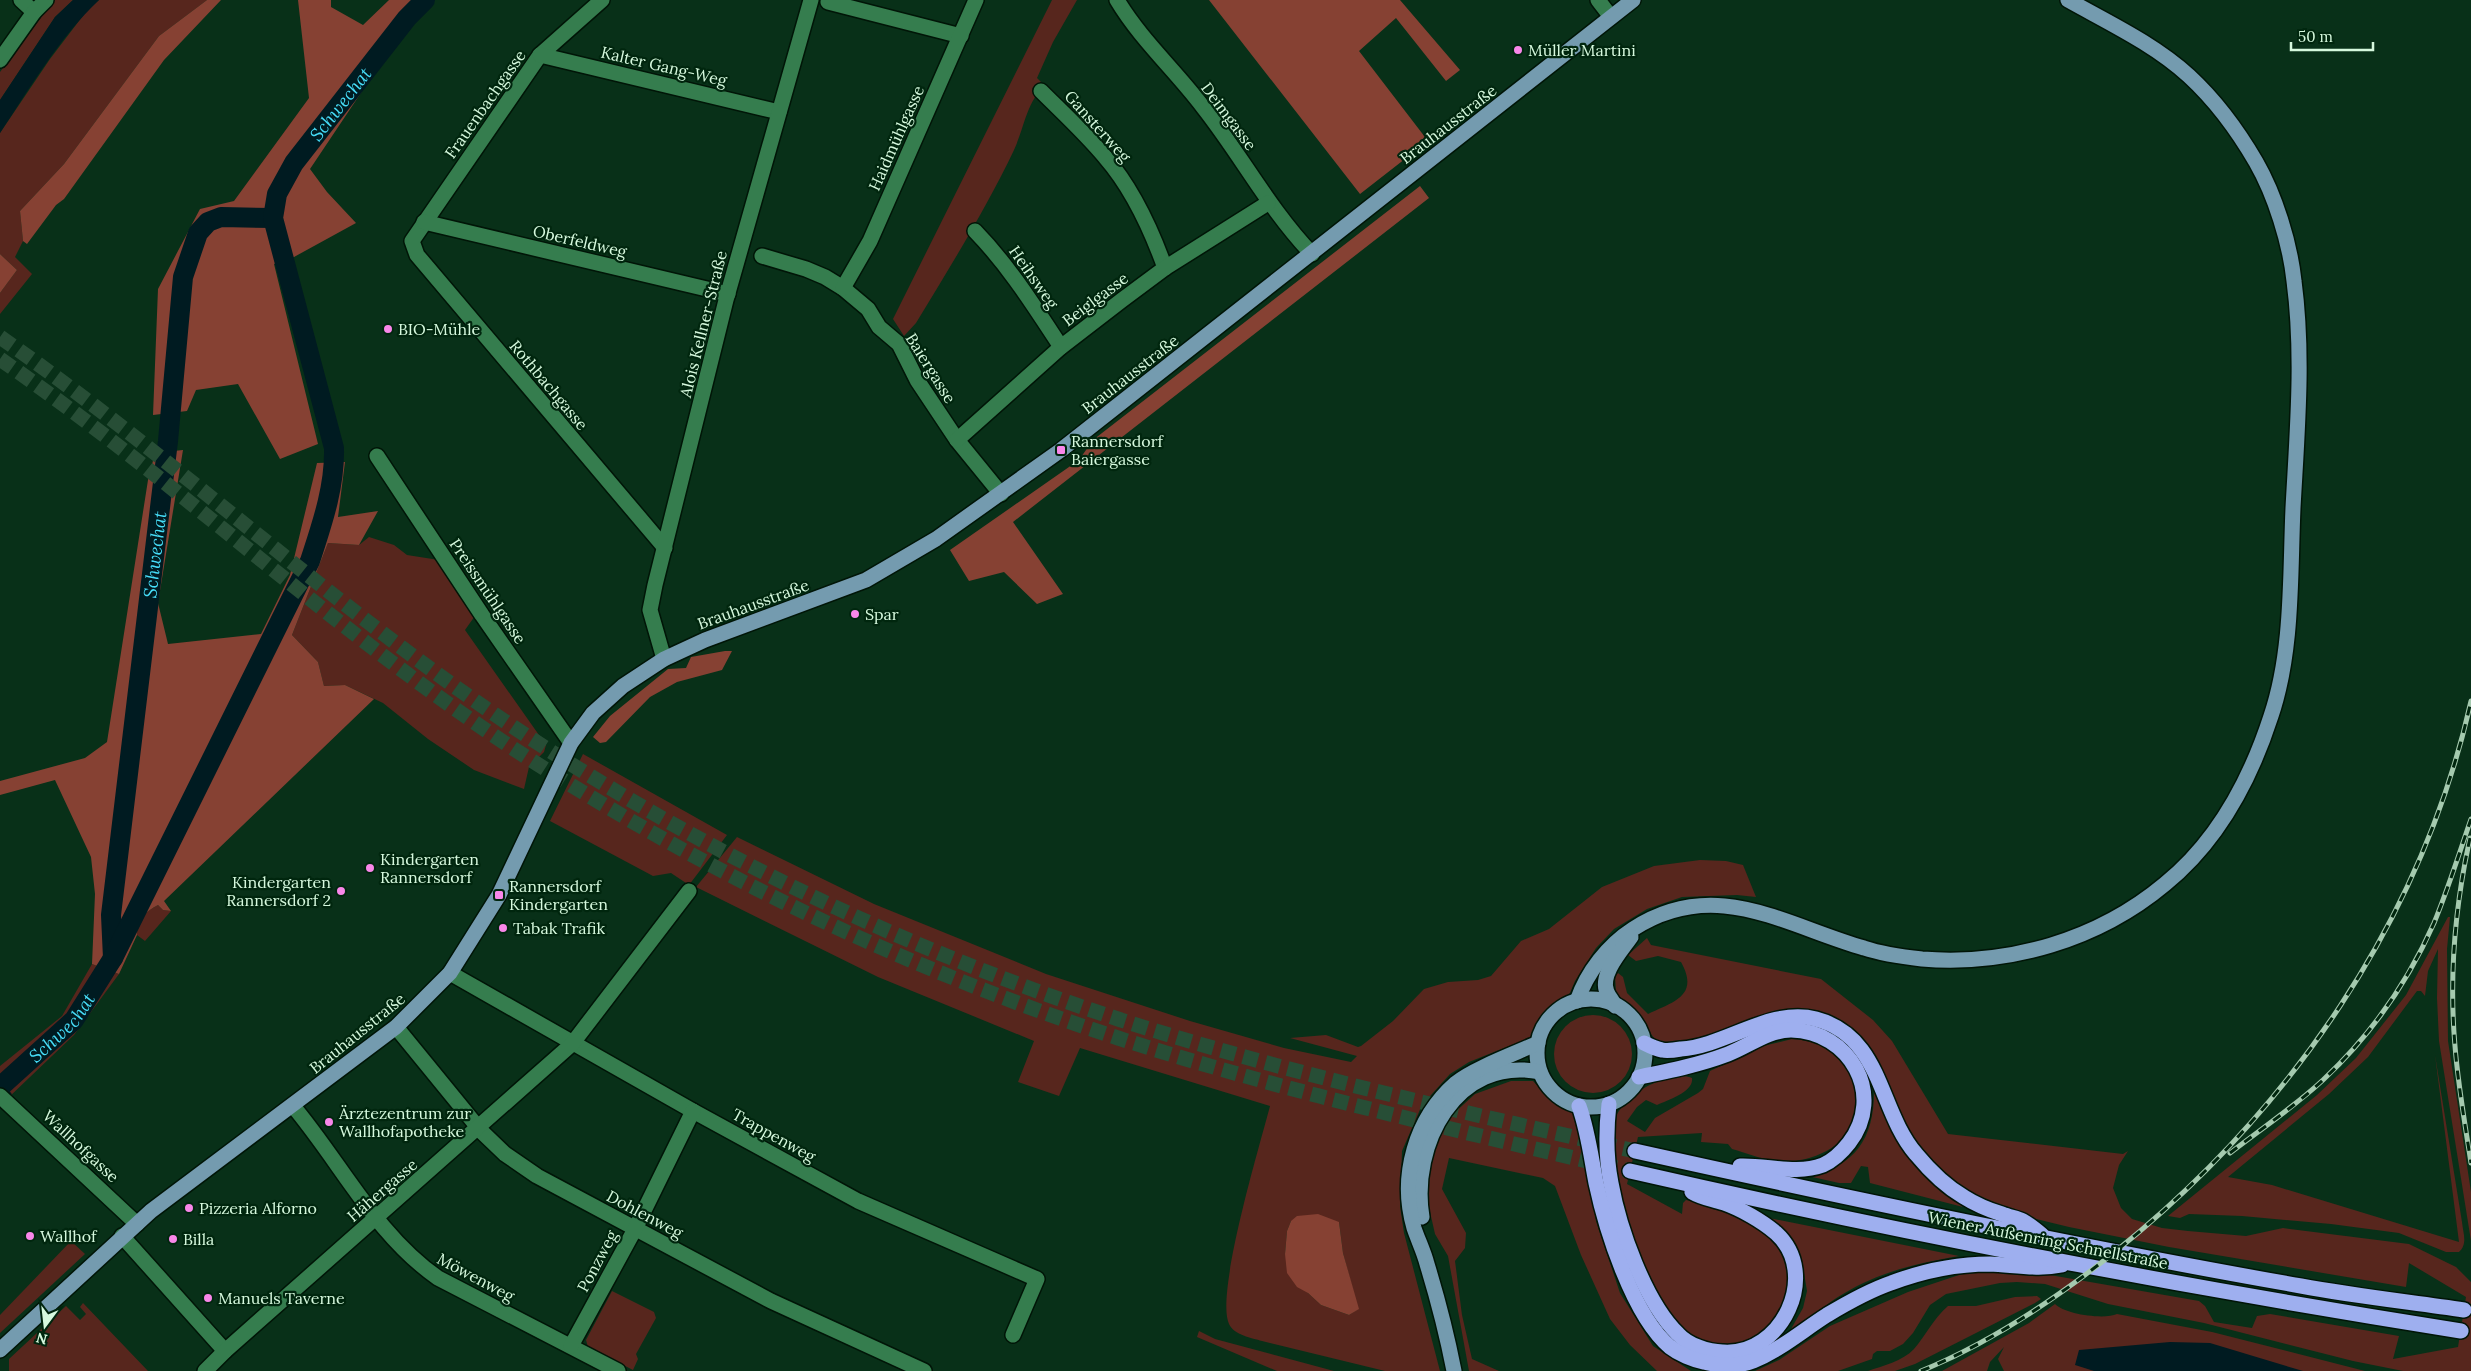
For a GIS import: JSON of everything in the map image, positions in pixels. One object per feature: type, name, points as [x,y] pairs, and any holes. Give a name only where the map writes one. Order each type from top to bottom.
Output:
[{"type":"highway","points":[[1644,1043],[1664,1051],[1694,1048],[1722,1040],[1765,1022],[1790,1018],[1814,1018],[1837,1026],[1856,1043],[1873,1065],[1898,1126],[1914,1152],[1935,1175],[1964,1197],[2023,1221],[2047,1238]]},
{"type":"highway","points":[[1639,1077],[1698,1064],[1729,1054],[1769,1034],[1790,1030],[1811,1032],[1830,1040],[1852,1060],[1862,1080],[1865,1105],[1856,1135],[1841,1154],[1823,1164],[1800,1170],[1747,1166],[1708,1168]]},
{"type":"highway","points":[[1609,1104],[1606,1129],[1610,1183],[1626,1237],[1638,1269],[1663,1317],[1679,1336],[1700,1347],[1724,1353],[1748,1348],[1772,1335],[1789,1313],[1794,1287],[1796,1273],[1786,1245],[1777,1234],[1755,1219],[1724,1203],[1700,1197],[1673,1181]]},
{"type":"highway","points":[[1579,1106],[1588,1130],[1596,1184],[1612,1239],[1627,1280],[1651,1325],[1671,1347],[1696,1360],[1722,1366],[1751,1362],[1783,1346],[1826,1316],[1862,1295],[1927,1271],[1962,1265],[2046,1268],[2070,1263]]},
{"type":"highway","name":"Wiener Außenring Schnellstraße","points":[[1635,1152],[2047,1238],[2304,1287],[2464,1310]]},
{"type":"highway","name":"Wiener Außenring Schnellstraße","points":[[1630,1171],[2208,1290],[2461,1331]]},
{"type":"main road","name":"Brauhausstraße","points":[[0,1350],[122,1236],[396,1027],[450,973],[499,895],[571,743],[593,714],[608,699],[664,659],[705,640],[866,580],[936,539],[1061,450],[1633,0]]},
{"type":"main road","points":[[1578,1001],[1604,954],[1622,936],[1665,912],[1693,906],[1723,904],[1756,910],[1867,949],[1920,959],[1975,961],[2028,952],[2078,937],[2133,908],[2167,883],[2199,851],[2227,816],[2253,767],[2273,711],[2283,660],[2289,606],[2298,395],[2294,282],[2289,249],[2279,216],[2258,164],[2226,118],[2190,76],[2164,56],[2068,0]]},
{"type":"main road","points":[[1615,1006],[1605,985],[1611,963],[1641,924]]},
{"type":"main road","points":[[1593,999],[1615,1006],[1633,1019],[1644,1043],[1644,1061],[1639,1077],[1627,1093],[1609,1104],[1595,1107],[1579,1106],[1567,1102],[1554,1093],[1540,1072],[1536,1057],[1542,1028],[1551,1016],[1563,1006],[1578,1001],[1593,999]]},
{"type":"main road","points":[[1454,1371],[1447,1333],[1423,1249],[1414,1230],[1409,1206],[1408,1186],[1412,1160],[1422,1124],[1436,1103],[1457,1082],[1538,1043]]},
{"type":"main road","points":[[1423,1249],[1420,1176],[1429,1137],[1441,1114],[1456,1098],[1487,1078],[1506,1071],[1526,1069],[1540,1072]]},
{"type":"street","points":[[21,0],[34,12]]},
{"type":"street","points":[[0,60],[34,12],[46,0]]},
{"type":"street","name":"Frauenbachgasse","points":[[412,241],[540,55],[602,0]]},
{"type":"street","name":"Alois Kellner-Straße","points":[[664,659],[650,610],[728,294],[811,0]]},
{"type":"street","name":"Haidmühlgasse","points":[[843,288],[870,241],[976,0]]},
{"type":"street","name":"Deimgasse","points":[[1117,0],[1129,21],[1153,51],[1202,106],[1240,158],[1268,203],[1312,254]]},
{"type":"street","points":[[1598,0],[1611,17]]},
{"type":"street","points":[[828,2],[961,36]]},
{"type":"street","name":"Kalter Gang-Weg","points":[[540,55],[780,112]]},
{"type":"street","name":"Gansterweg","points":[[1041,90],[1106,157],[1128,189],[1152,234],[1165,268]]},
{"type":"street","name":"Beiglgasse","points":[[957,440],[1061,347],[1165,268],[1268,203]]},
{"type":"street","name":"Oberfeldweg","points":[[424,222],[728,294]]},
{"type":"street","name":"Heihsweg","points":[[975,231],[996,252],[1016,278],[1061,347]]},
{"type":"street","name":"Rothbachgasse","points":[[412,241],[417,256],[665,548]]},
{"type":"street","name":"Baiergasse","points":[[762,256],[806,269],[843,288],[868,309],[879,327],[899,344],[917,380],[957,440],[1001,494]]},
{"type":"street","name":"Preissmühlgasse","points":[[378,456],[482,615],[571,743]]},
{"type":"street","name":"Hähergasse","points":[[206,1371],[225,1351],[572,1044],[689,890]]},
{"type":"street","name":"Trappenweg","points":[[450,973],[572,1044],[858,1201],[1037,1279],[1013,1335]]},
{"type":"street","name":"Dohlenweg","points":[[396,1027],[478,1127],[505,1154],[537,1176],[771,1301],[924,1371]]},
{"type":"street","name":"Wallhofgasse","points":[[3,1099],[64,1153],[137,1224]]},
{"type":"street","name":"Möwenweg","points":[[293,1106],[376,1217],[415,1262],[438,1278],[618,1371]]},
{"type":"street","name":"Ponzweg","points":[[571,1346],[635,1229],[693,1111]]},
{"type":"street","points":[[122,1236],[225,1351]]},
{"type":"shaded area","points":[[54,0],[73,0],[55,17],[0,100],[0,72]]},
{"type":"shaded area","points":[[99,0],[207,0],[159,36],[64,164],[20,211],[23,241],[15,257],[32,274],[0,314],[0,293],[17,270],[0,254],[0,133],[50,59],[85,13]]},
{"type":"shaded area","points":[[207,0],[221,0],[164,60],[64,199],[56,205],[27,244],[23,241],[20,211],[64,164],[159,36]]},
{"type":"shaded area","points":[[298,0],[331,0],[331,7],[363,25],[389,0],[433,0],[383,60],[310,169],[327,192],[356,223],[294,257],[274,264],[318,444],[280,459],[238,384],[196,390],[187,411],[153,415],[158,289],[200,209],[234,201],[309,98]]},
{"type":"shaded area","points":[[1052,0],[1077,0],[1053,42],[1037,78],[1045,86],[1030,107],[1014,150],[980,216],[916,323],[904,336],[893,319]]},
{"type":"shaded area","points":[[1209,0],[1400,0],[1460,70],[1446,81],[1396,18],[1359,51],[1428,141],[1360,194]]},
{"type":"shaded area","points":[[1420,186],[1429,198],[1013,522],[1063,594],[1037,604],[1004,572],[969,581],[950,550],[1079,460],[1093,440]]},
{"type":"shaded area","points":[[0,254],[17,270],[0,293]]},
{"type":"shaded area","points":[[183,450],[158,603],[168,644],[261,634],[290,575],[317,463],[345,462],[338,517],[378,511],[359,545],[328,543],[292,635],[318,662],[324,686],[345,685],[374,699],[164,901],[171,911],[163,910],[158,905],[145,914],[138,925],[137,935],[119,974],[92,964],[95,894],[91,857],[55,780],[0,795],[0,781],[85,758],[107,742],[148,480],[155,453]]},
{"type":"shaded area","points":[[369,537],[394,545],[407,555],[439,560],[477,613],[465,630],[546,745],[544,752],[529,767],[524,789],[474,770],[428,739],[383,703],[345,685],[324,686],[318,662],[292,635],[328,543],[359,545]]},
{"type":"shaded area","points":[[732,651],[722,670],[677,682],[650,697],[606,742],[600,743],[593,737],[610,716],[668,669],[686,668],[691,657]]},
{"type":"shaded area","points":[[583,754],[727,835],[689,885],[671,873],[653,876],[550,821]]},
{"type":"shaded area","points":[[737,837],[874,904],[1046,974],[1190,1021],[1284,1048],[1351,1062],[1357,1056],[1290,1038],[1326,1035],[1358,1047],[1361,1046],[1393,1021],[1424,989],[1448,982],[1478,980],[1491,976],[1521,941],[1549,929],[1602,887],[1654,866],[1700,860],[1726,861],[1743,865],[1756,897],[1737,895],[1682,897],[1647,909],[1614,929],[1596,948],[1575,981],[1570,993],[1547,1011],[1534,1036],[1469,1062],[1450,1074],[1422,1105],[1402,1151],[1400,1206],[1404,1233],[1440,1371],[1385,1371],[1248,1337],[1235,1331],[1229,1324],[1226,1308],[1233,1252],[1240,1218],[1270,1106],[1080,1048],[1059,1096],[1018,1082],[1034,1041],[878,977],[696,887]],"holes":[[[1291,1221],[1339,1222],[1343,1253],[1358,1309],[1349,1315],[1321,1305],[1308,1293],[1285,1254],[1287,1231]]]},
{"type":"shaded area","points":[[158,905],[163,910],[171,911],[145,941],[137,935],[138,925],[145,914]]},
{"type":"shaded area","points":[[2448,917],[2450,917],[2447,949],[2448,1041],[2471,1192],[2471,1241],[2439,1041],[2437,998],[2438,949],[2428,971],[2425,996],[2421,991],[2417,991],[2368,1057],[2329,1094],[2228,1177],[2272,1185],[2459,1242],[2435,1055],[2464,1234],[2464,1242],[2459,1252],[2446,1252],[2399,1233],[2331,1224],[2242,1216],[2189,1214],[2180,1218],[2168,1216],[2317,1095],[2356,1058],[2406,995]]},
{"type":"shaded area","points":[[1647,938],[1651,945],[1821,979],[1873,1020],[1892,1041],[1948,1134],[2123,1154],[2128,1151],[2119,1165],[2113,1188],[2121,1208],[2132,1219],[2162,1228],[2188,1231],[2246,1236],[2283,1228],[2409,1244],[2456,1267],[2471,1282],[2471,1371],[2403,1371],[2353,1361],[2204,1323],[2108,1304],[2045,1284],[2017,1282],[2000,1283],[1946,1294],[1930,1305],[1913,1333],[1903,1344],[1890,1351],[1877,1351],[1873,1354],[1872,1359],[1838,1371],[1755,1371],[1779,1360],[1830,1326],[1908,1292],[1965,1273],[2009,1271],[2050,1275],[2199,1301],[2205,1306],[2214,1322],[2252,1328],[2257,1316],[2270,1314],[2399,1336],[2393,1359],[2458,1347],[2466,1297],[2409,1263],[2406,1287],[2169,1247],[2069,1227],[2016,1214],[1962,1191],[1925,1158],[1837,1023],[1677,1046],[1657,1042],[1636,1014],[1616,993],[1615,976],[1618,973],[1623,977],[1627,993],[1648,1014],[1674,1001],[1686,990],[1686,974],[1681,962],[1658,956],[1636,961],[1628,955]]},
{"type":"shaded area","points":[[92,964],[119,974],[74,1035],[8,1098],[0,1087],[0,1066],[62,1016]]},
{"type":"shaded area","points":[[1593,1015],[1608,1018],[1625,1032],[1629,1039],[1632,1054],[1629,1069],[1615,1086],[1608,1090],[1593,1093],[1578,1090],[1561,1076],[1557,1069],[1554,1054],[1557,1039],[1571,1022],[1578,1018]]},
{"type":"shaded area","points":[[1792,1039],[1808,1041],[1823,1046],[1836,1054],[1846,1064],[1853,1076],[1857,1090],[1858,1106],[1854,1122],[1849,1132],[1832,1148],[1810,1158],[1787,1162],[1754,1156],[1732,1149],[1728,1144],[1701,1142],[1702,1133],[1638,1137],[1627,1184],[1682,1214],[1683,1203],[1686,1200],[1727,1212],[1747,1222],[1765,1234],[1779,1248],[1788,1265],[1790,1284],[1783,1307],[1773,1327],[1759,1338],[1742,1347],[1705,1343],[1686,1334],[1671,1319],[1643,1265],[1631,1232],[1616,1166],[1613,1138],[1616,1117],[1618,1112],[1636,1093],[1647,1086],[1683,1076],[1692,1078],[1692,1083],[1689,1087],[1679,1095],[1657,1105],[1646,1100],[1637,1107],[1627,1121],[1645,1132],[1655,1118],[1703,1089],[1710,1071],[1763,1046]]},
{"type":"shaded area","points":[[1511,1081],[1533,1081],[1556,1105],[1574,1114],[1581,1131],[1596,1221],[1620,1293],[1653,1346],[1691,1371],[1657,1371],[1630,1345],[1610,1319],[1581,1255],[1555,1186],[1543,1178],[1449,1158],[1442,1189],[1466,1233],[1465,1248],[1455,1261],[1462,1315],[1472,1359],[1499,1371],[1469,1371],[1448,1256],[1435,1234],[1428,1203],[1428,1169],[1441,1131],[1452,1115],[1475,1094]]},
{"type":"shaded area","points":[[1876,1091],[1904,1153],[1963,1207],[1870,1183],[1868,1167],[1861,1166],[1851,1183],[1839,1183],[1808,1176],[1838,1166],[1850,1158],[1859,1148],[1866,1136],[1870,1123],[1874,1092]]},
{"type":"shaded area","points":[[1318,1214],[1339,1222],[1343,1253],[1359,1309],[1349,1315],[1321,1305],[1308,1293],[1297,1287],[1287,1273],[1285,1254],[1287,1231],[1291,1221],[1297,1216]]},
{"type":"shaded area","points":[[1769,1218],[1959,1256],[1914,1265],[1885,1274],[1857,1286],[1837,1298],[1797,1328],[1791,1329],[1803,1308],[1807,1291],[1802,1261],[1795,1243]]},
{"type":"shaded area","points":[[71,1241],[85,1254],[0,1333],[0,1315]]},
{"type":"shaded area","points":[[612,1291],[654,1312],[656,1318],[636,1354],[638,1359],[633,1370],[588,1347],[586,1340]]},
{"type":"shaded area","points":[[2037,1296],[2041,1299],[2035,1303],[1915,1364],[1895,1371],[1868,1371],[1892,1363],[1914,1349],[1938,1316],[1948,1306],[1976,1306],[2015,1297]]},
{"type":"shaded area","points":[[83,1303],[148,1371],[9,1371],[9,1359],[66,1306],[80,1320],[86,1314],[80,1307]]},
{"type":"shaded area","points":[[2055,1304],[2067,1311],[2084,1315],[2111,1316],[2117,1314],[2212,1332],[2365,1371],[2004,1371],[1998,1359],[2004,1347],[1990,1362],[1987,1371],[1942,1371],[2029,1323]]},
{"type":"shaded area","points":[[1199,1331],[1215,1339],[1334,1371],[1277,1371],[1197,1337]]},
{"type":"water","points":[[73,0],[99,0],[58,47],[0,133],[0,100],[55,17]]},
{"type":"water","points":[[2170,1342],[2210,1343],[2303,1371],[2094,1371],[2075,1365],[2079,1350]]},
{"type":"waterway","name":"Schwechat","points":[[0,1087],[74,1020],[113,958],[310,561],[330,491],[334,448],[273,218],[277,194],[294,163],[407,18],[425,0]]},
{"type":"waterway","name":"Schwechat","points":[[113,958],[111,915],[168,441],[183,277],[198,233],[208,222],[221,217],[273,218]]},
{"type":"waterway","points":[[2,1085],[10,1094]]},
{"type":"tunnel","points":[[0,337],[133,435],[392,640],[527,736],[597,780],[668,821],[741,861],[815,898],[966,964],[1043,993],[1184,1040],[1312,1075],[1441,1107],[1635,1151]]},
{"type":"tunnel","points":[[0,359],[130,455],[320,607],[450,705],[517,751],[588,795],[733,877],[884,949],[1039,1011],[1118,1038],[1181,1058],[1309,1093],[1437,1126],[1630,1171]]},
{"type":"railway","points":[[1921,1371],[1973,1347],[2023,1318],[2070,1286],[2116,1251],[2179,1196],[2238,1137],[2292,1073],[2340,1006],[2383,934],[2419,860],[2449,782],[2471,701]]},
{"type":"railway","points":[[2230,1153],[2312,1090],[2340,1063],[2372,1027],[2400,987],[2424,945],[2449,884],[2471,819]]},
{"type":"railway","points":[[2470,838],[2457,916],[2453,968],[2453,1020],[2456,1061],[2471,1163]]},
{"type":"place","name":"Müller Martini","points":[[1518,50]]},
{"type":"place","name":"BIO-Mühle","points":[[388,329]]},
{"type":"place","name":"Rannersdorf Baiergasse","points":[[1061,450]]},
{"type":"place","name":"Spar","points":[[855,614]]},
{"type":"place","name":"Kindergarten Rannersdorf","points":[[370,868]]},
{"type":"place","name":"Kindergarten Rannersdorf 2","points":[[341,891]]},
{"type":"place","name":"Rannersdorf Kindergarten","points":[[499,895]]},
{"type":"place","name":"Tabak Trafik","points":[[503,928]]},
{"type":"place","name":"Ärztezentrum zur Wallhofapotheke","points":[[329,1122]]},
{"type":"place","name":"Pizzeria Alforno","points":[[189,1208]]},
{"type":"place","name":"Wallhof","points":[[30,1236]]},
{"type":"place","name":"Billa","points":[[173,1239]]},
{"type":"place","name":"Manuels Taverne","points":[[208,1298]]}]
